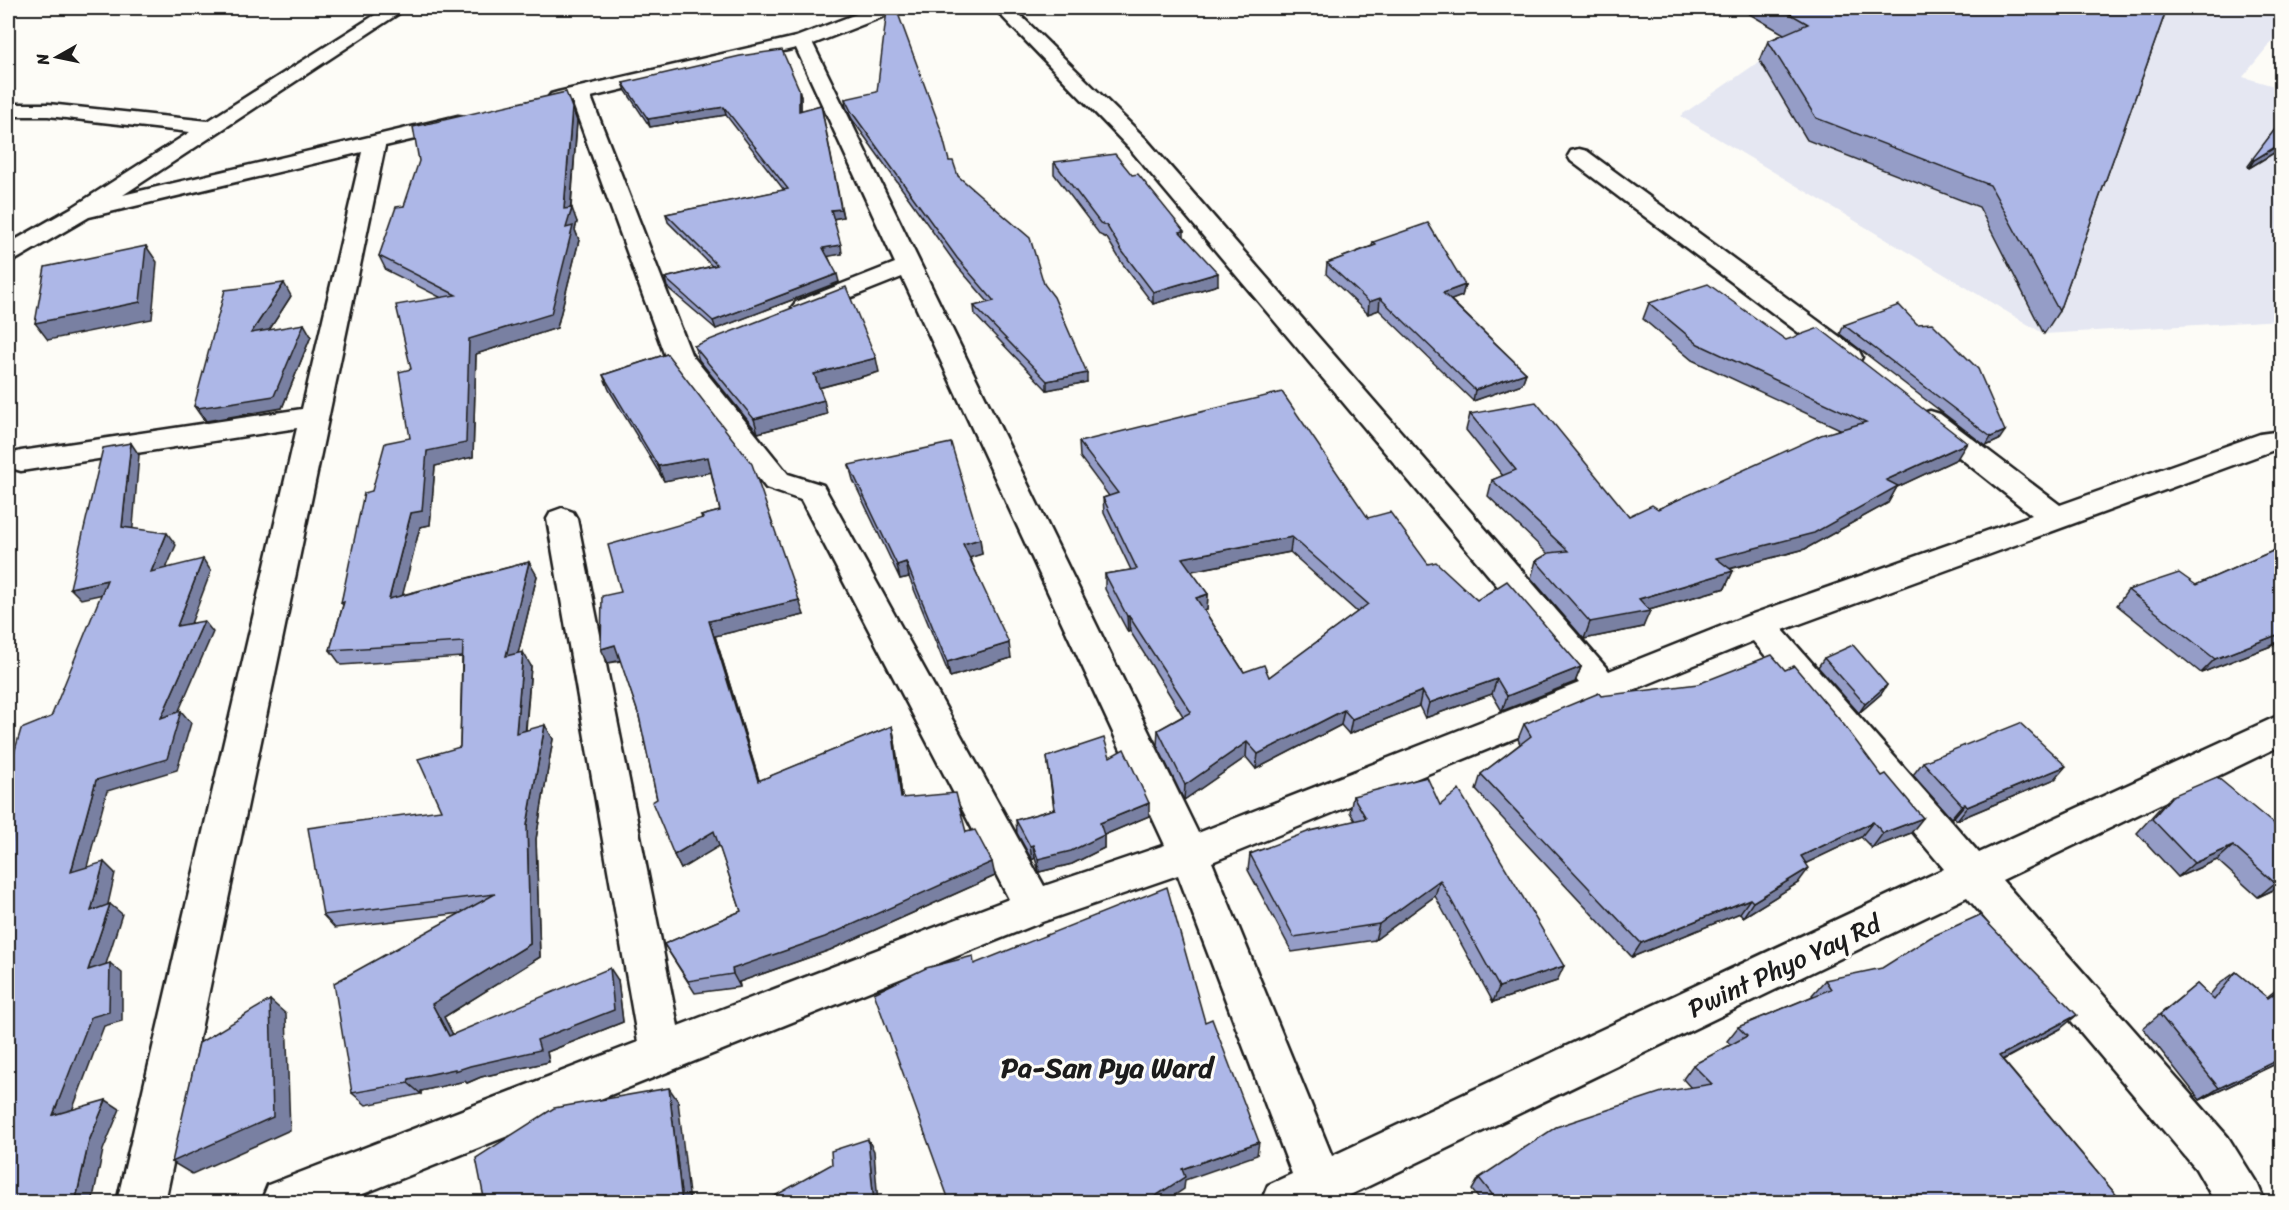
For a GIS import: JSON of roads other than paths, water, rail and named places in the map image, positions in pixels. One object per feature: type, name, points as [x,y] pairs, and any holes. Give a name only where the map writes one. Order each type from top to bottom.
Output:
[{"type":"street","points":[[8,254],[81,212],[398,8]]},
{"type":"street","points":[[534,104],[802,41],[888,8]]},
{"type":"street","points":[[1003,8],[1138,144],[1603,687]]},
{"type":"street","points":[[802,41],[1189,854],[1311,1197]]},
{"type":"street","points":[[579,93],[689,352],[777,481],[812,492],[1034,907]]},
{"type":"street","points":[[8,110],[48,110],[211,128]]},
{"type":"street","points":[[81,212],[477,117]]},
{"type":"street","points":[[141,1203],[375,141]]},
{"type":"street","points":[[1579,156],[1871,374]]},
{"type":"street","points":[[788,313],[909,266]]},
{"type":"street","points":[[1908,403],[2056,518]]},
{"type":"street","points":[[21,461],[314,416]]},
{"type":"street","points":[[285,1203],[1034,907],[1189,854],[1759,625],[2056,518],[2278,444]]},
{"type":"street","points":[[562,519],[662,1054]]},
{"type":"street","points":[[1759,625],[2212,1153],[2241,1203]]},
{"type":"street","name":"Pwint Phyo Yay Rd","points":[[1311,1197],[2282,728]]},
{"type":"district","name":"Pa-San Pya Ward","points":[[1107,1067]]}]
